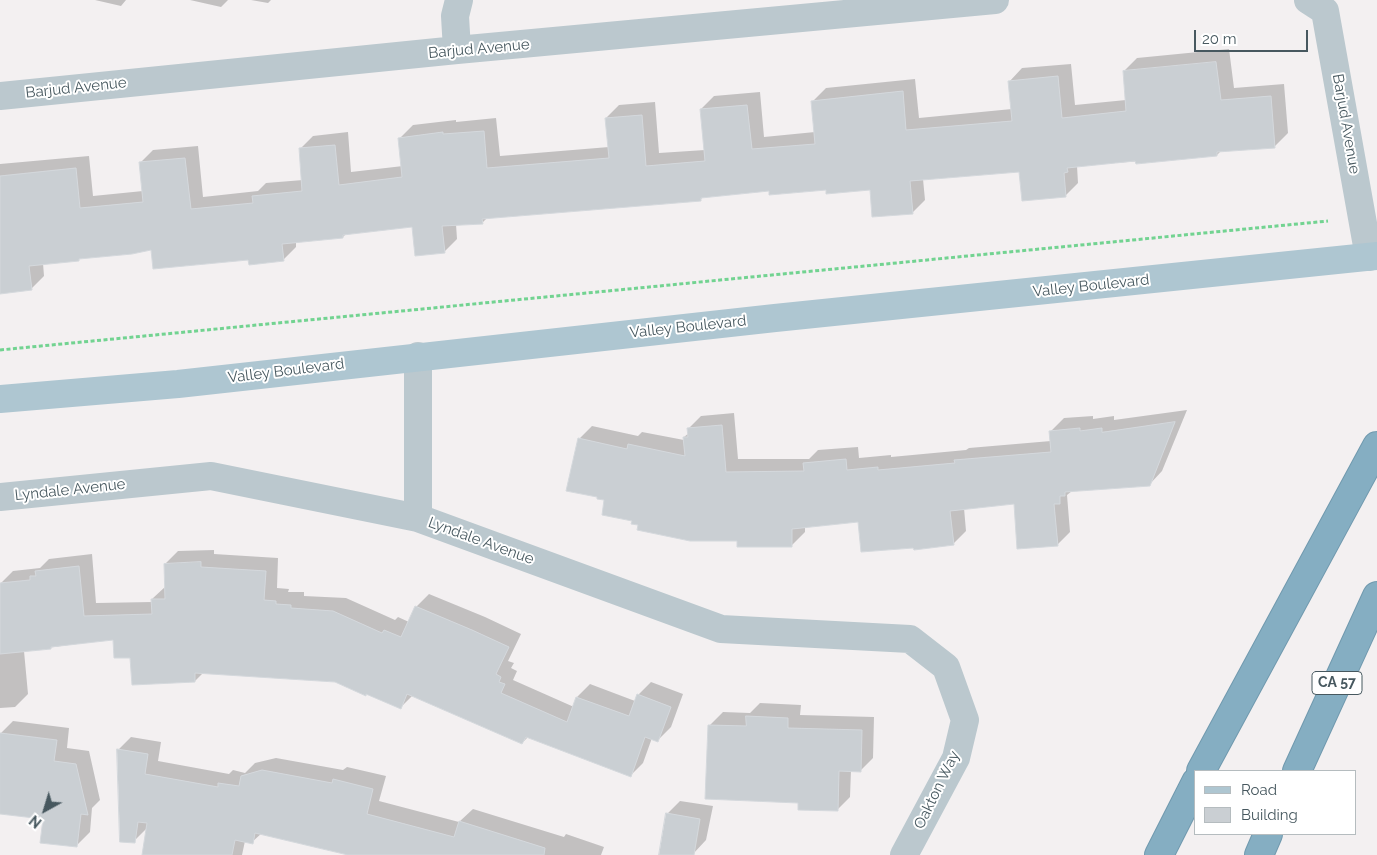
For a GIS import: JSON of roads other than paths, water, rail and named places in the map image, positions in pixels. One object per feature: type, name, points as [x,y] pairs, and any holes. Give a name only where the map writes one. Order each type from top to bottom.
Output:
[{"type":"highway","points":[[1202,770],[1377,446]]},
{"type":"highway","name":"CA 57","points":[[1297,770],[1377,596]]},
{"type":"highway","points":[[1159,855],[1194,786]]},
{"type":"highway","points":[[1259,855],[1268,835]]},
{"type":"main road","name":"Valley Boulevard","points":[[0,399],[178,384],[418,356],[1373,256]]},
{"type":"street","points":[[457,50],[455,16],[458,0]]},
{"type":"street","name":"Barjud Avenue","points":[[0,96],[457,50],[995,0]]},
{"type":"street","name":"Barjud Avenue","points":[[1308,0],[1325,12],[1362,218],[1373,256]]},
{"type":"street","points":[[418,356],[418,518]]},
{"type":"street","name":"Lyndale Avenue","points":[[0,497],[211,476],[418,518],[721,629],[910,639],[946,667]]},
{"type":"street","name":"Oakton Way","points":[[904,855],[956,758],[965,720],[946,667]]}]
